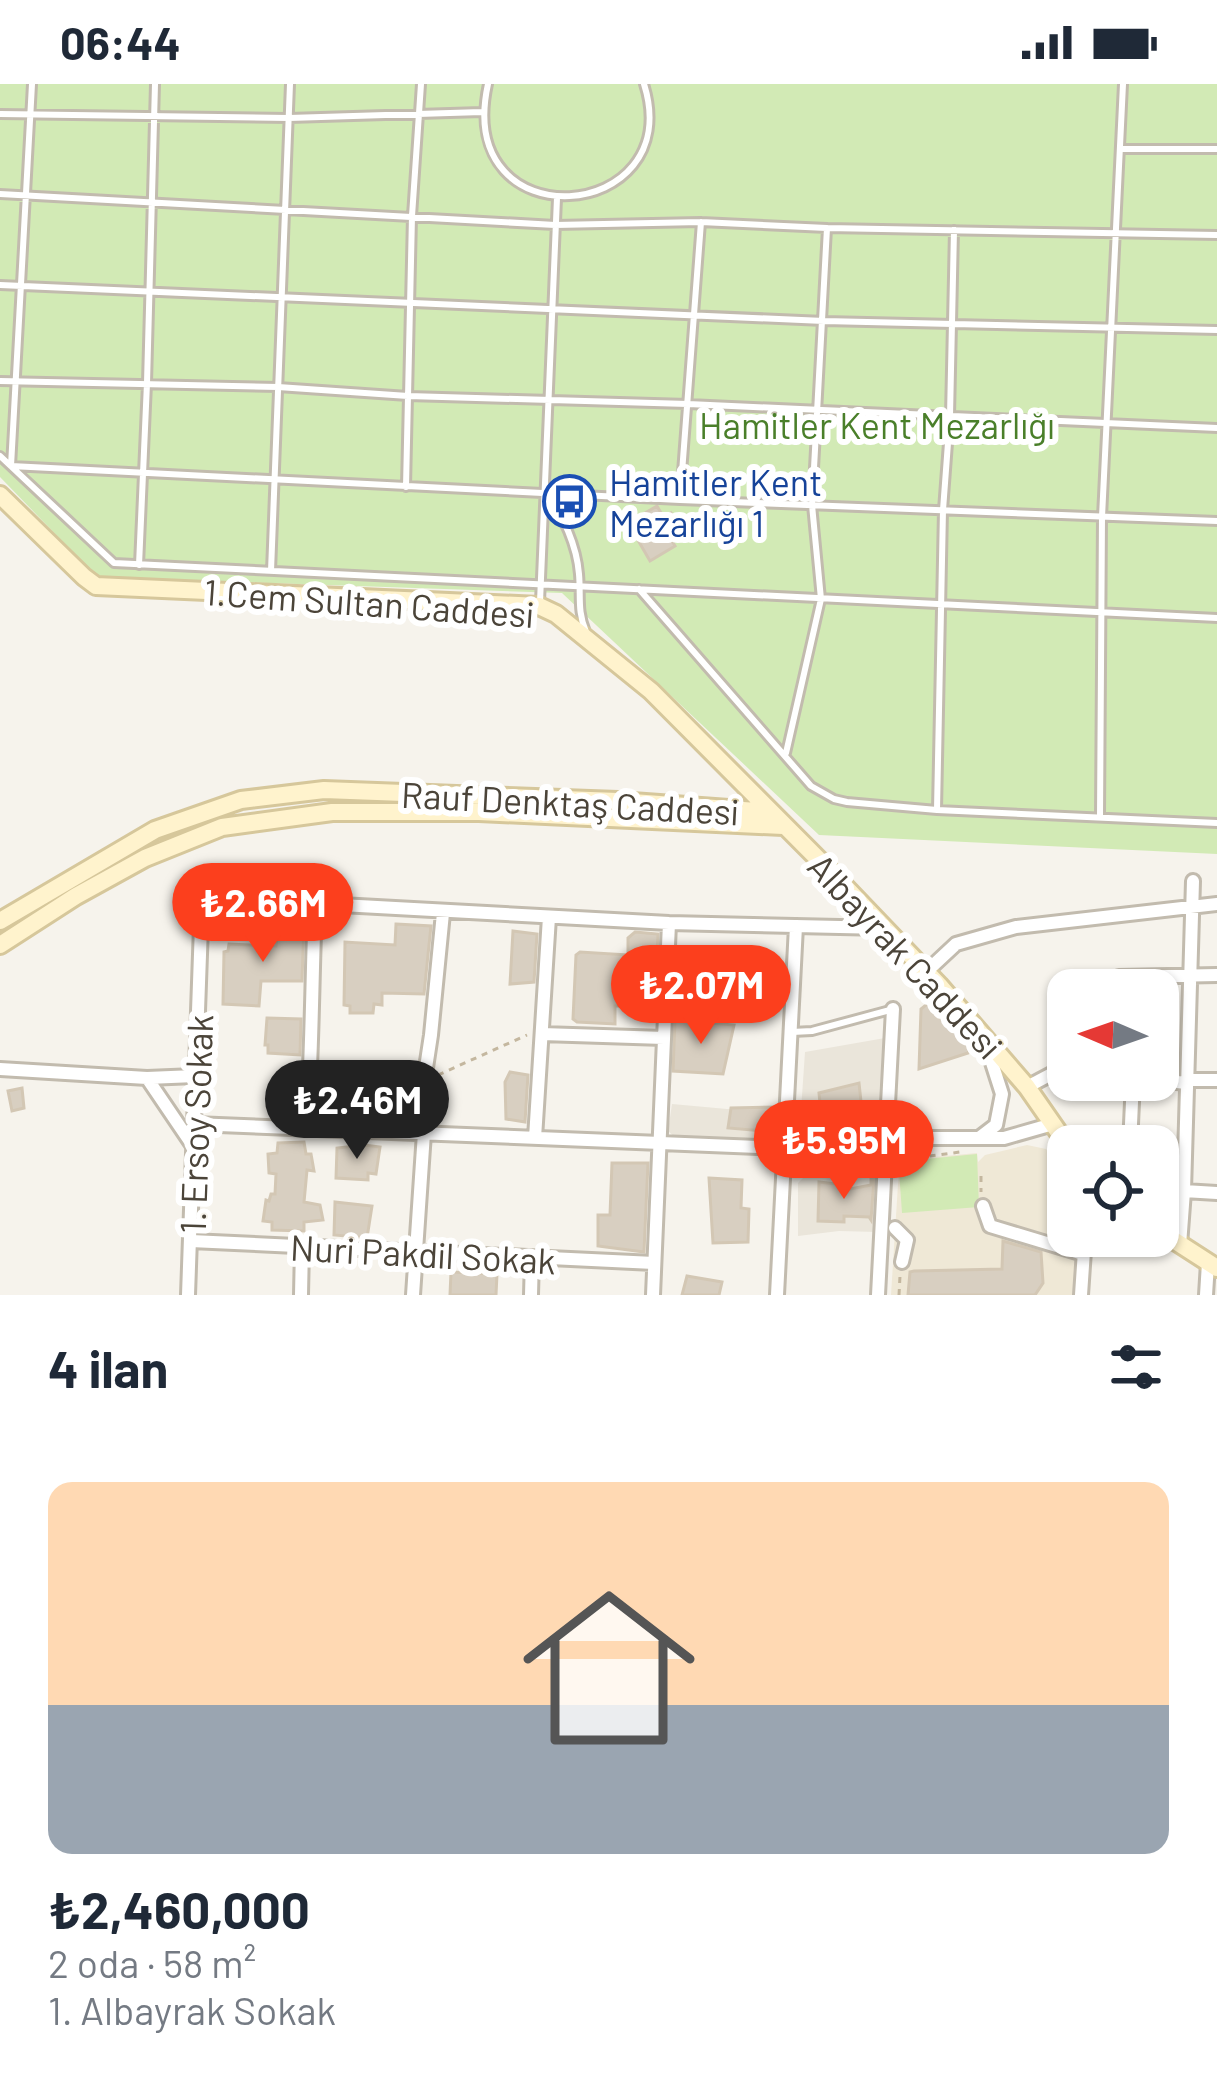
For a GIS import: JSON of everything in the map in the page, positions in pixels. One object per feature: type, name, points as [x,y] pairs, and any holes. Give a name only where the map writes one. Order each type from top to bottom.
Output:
[{"type":"street","name":"1.Cem Sultan Caddesi","points":[[0,495],[97,586],[539,607],[556,614],[651,692],[776,819]]},
{"type":"street","name":"Rauf Denktaş Caddesi","points":[[0,921],[155,830],[241,800],[324,790],[618,801],[776,819]]},
{"type":"street","name":"Rauf Denktaş Caddesi","points":[[0,945],[145,858],[222,827],[332,812],[776,819]]},
{"type":"street","name":"Albayrak Caddesi","points":[[776,819],[926,972],[1028,1087],[1053,1124]]},
{"type":"street","points":[[1193,881],[1180,1245],[1212,1266],[1206,1295]]},
{"type":"street","name":"1. Ersoy Sokak","points":[[188,1295],[201,926],[230,899],[443,913],[884,928]]},
{"type":"street","points":[[307,1129],[315,904]]},
{"type":"street","points":[[926,972],[956,944],[1016,927],[1217,904]]},
{"type":"street","points":[[413,1295],[424,1081],[443,913]]},
{"type":"street","points":[[535,1138],[549,917]]},
{"type":"street","points":[[653,1295],[669,923]]},
{"type":"street","points":[[777,1295],[796,926]]},
{"type":"street","points":[[1179,976],[1217,975]]},
{"type":"street","points":[[878,1295],[893,1009]]},
{"type":"street","points":[[542,1034],[664,1038]]},
{"type":"street","points":[[980,1138],[996,1125],[1002,1094],[984,1037]]},
{"type":"street","points":[[0,1070],[195,1076]]},
{"type":"street","points":[[1028,1087],[1047,1077]]},
{"type":"street","points":[[147,1078],[193,1146]]},
{"type":"street","points":[[1179,1081],[1217,1080]]},
{"type":"street","points":[[194,1124],[785,1148],[888,1138],[1004,1138],[1053,1124]]},
{"type":"street","points":[[1184,1191],[1217,1193]]},
{"type":"street","points":[[983,1206],[989,1226],[1047,1243]]},
{"type":"street","points":[[895,1228],[907,1240],[902,1262]]},
{"type":"street","name":"Nuri Pakdil Sokak","points":[[191,1241],[655,1263]]},
{"type":"street","points":[[301,1295],[302,1247]]},
{"type":"street","points":[[1081,1295],[1084,1257]]},
{"type":"street","points":[[531,1295],[532,1258]]},
{"type":"lane","points":[[11,466],[32,84]]},
{"type":"lane","points":[[139,565],[154,84]]},
{"type":"lane","points":[[271,571],[290,84]]},
{"type":"lane","points":[[406,487],[412,216],[422,84]]},
{"type":"lane","points":[[488,84],[482,112],[485,137],[495,160],[533,191],[557,198],[606,188],[627,172],[649,126],[644,84]]},
{"type":"lane","points":[[1100,816],[1102,517],[1124,84]]},
{"type":"lane","points":[[0,114],[289,118],[482,112]]},
{"type":"lane","points":[[1120,148],[1217,149]]},
{"type":"lane","points":[[0,194],[555,224],[701,222],[1217,235]]},
{"type":"lane","points":[[539,607],[557,198]]},
{"type":"lane","points":[[680,500],[701,222]]},
{"type":"lane","points":[[786,755],[821,599],[812,505],[827,228]]},
{"type":"lane","points":[[937,810],[954,230]]},
{"type":"lane","points":[[0,285],[824,321],[1217,330]]},
{"type":"lane","points":[[0,381],[278,387],[1217,428]]},
{"type":"lane","points":[[0,456],[114,563],[1217,618]]},
{"type":"lane","points":[[11,466],[1217,521]]},
{"type":"lane","points":[[544,493],[560,511],[579,570],[579,615],[589,641]]},
{"type":"lane","points":[[639,589],[812,786],[834,799],[937,810],[1217,823]]},
{"type":"lane","points":[[791,1032],[812,1031],[893,1009]]},
{"type":"path","points":[[981,1176],[983,1206]]},
{"type":"path","points":[[899,1295],[902,1262]]},
{"type":"shaded area","points":[[885,1038],[885,1125],[878,1134],[805,1141],[800,1125],[805,1052]]},
{"type":"shaded area","points":[[672,1104],[778,1107],[773,1143],[677,1139],[668,1131]]},
{"type":"shaded area","points":[[1027,1145],[1047,1150],[1047,1257],[1079,1257],[1076,1295],[891,1295],[900,1153],[912,1159],[977,1153],[978,1162],[985,1155]]},
{"type":"shaded area","points":[[867,1161],[865,1171],[882,1179],[877,1232],[798,1236],[798,1183],[811,1170]]},
{"type":"green space","name":"Hamitler Kent Mezarlığı","points":[[0,84],[1217,84],[1217,854],[819,835],[562,593],[97,577],[0,477]]},
{"type":"green space","points":[[977,1154],[979,1207],[902,1213],[899,1170],[905,1161]]},
{"type":"building","points":[[657,506],[664,518],[671,513],[681,529],[669,536],[675,546],[650,561],[628,523]]},
{"type":"building","points":[[279,921],[304,922],[302,981],[261,981],[259,1006],[223,1004],[224,952],[229,944],[276,946]]},
{"type":"building","points":[[396,924],[431,926],[424,994],[382,993],[382,1005],[374,1004],[373,1013],[350,1013],[350,1006],[344,1005],[345,942],[395,945]]},
{"type":"building","points":[[513,931],[537,934],[534,982],[510,984]]},
{"type":"building","points":[[635,932],[658,934],[655,1006],[615,1006],[615,1024],[577,1022],[573,1019],[576,955],[628,955],[628,938]]},
{"type":"building","points":[[926,1005],[971,1046],[968,1053],[919,1069],[921,1009]]},
{"type":"building","points":[[267,1018],[301,1019],[300,1055],[268,1053]]},
{"type":"building","points":[[675,1020],[734,1025],[723,1074],[673,1071]]},
{"type":"building","points":[[510,1072],[528,1075],[525,1122],[506,1119],[505,1082]]},
{"type":"building","points":[[859,1083],[864,1130],[823,1134],[819,1093]]},
{"type":"building","points":[[22,1088],[24,1108],[12,1111],[8,1091]]},
{"type":"building","points":[[776,1107],[775,1132],[728,1128],[731,1108]]},
{"type":"building","points":[[304,1142],[314,1171],[307,1170],[304,1202],[320,1205],[323,1220],[304,1222],[304,1231],[272,1230],[272,1222],[263,1221],[266,1200],[275,1194],[276,1174],[269,1173],[268,1154],[277,1153],[278,1143]]},
{"type":"building","points":[[380,1147],[376,1174],[368,1173],[368,1180],[336,1178],[337,1148]]},
{"type":"building","points":[[612,1163],[648,1163],[644,1252],[598,1246],[598,1215],[610,1215]]},
{"type":"building","points":[[709,1178],[742,1180],[741,1208],[749,1209],[748,1242],[713,1243]]},
{"type":"building","points":[[874,1179],[871,1220],[844,1216],[844,1222],[818,1221],[819,1182],[845,1185],[845,1190],[871,1185]]},
{"type":"building","points":[[335,1202],[372,1206],[367,1238],[334,1235]]},
{"type":"building","points":[[1003,1241],[1041,1252],[1043,1283],[1035,1295],[908,1295],[910,1272],[1002,1269]]},
{"type":"building","points":[[451,1272],[497,1274],[496,1295],[450,1295]]},
{"type":"building","points":[[687,1276],[722,1282],[719,1295],[682,1295]]},
{"type":"place","name":"Hamitler Kent Mezarlığı 1","points":[[570,502]]}]
